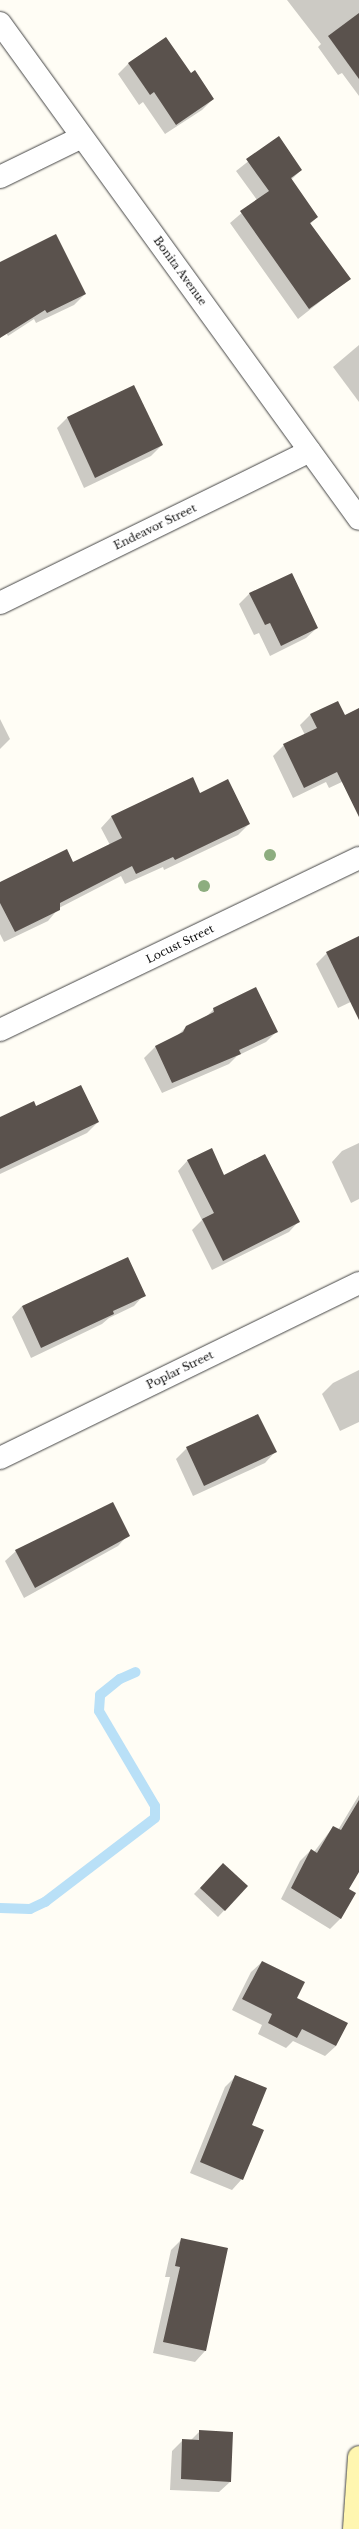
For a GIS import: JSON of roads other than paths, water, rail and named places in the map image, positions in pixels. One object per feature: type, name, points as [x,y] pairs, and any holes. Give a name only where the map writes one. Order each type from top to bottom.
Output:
[{"type":"main road","points":[[354,2529],[359,2457]]},
{"type":"street","name":"Bonita Avenue","points":[[0,23],[359,519]]},
{"type":"street","points":[[0,176],[82,136]]},
{"type":"street","name":"Endeavor Street","points":[[0,603],[310,451]]},
{"type":"street","name":"Locust Street","points":[[0,1030],[359,858]]},
{"type":"street","name":"Poplar Street","points":[[0,1458],[359,1284]]},
{"type":"waterway","points":[[0,1908],[30,1909],[45,1902],[155,1818],[155,1806],[99,1711],[100,1695],[120,1679],[136,1672]]}]
